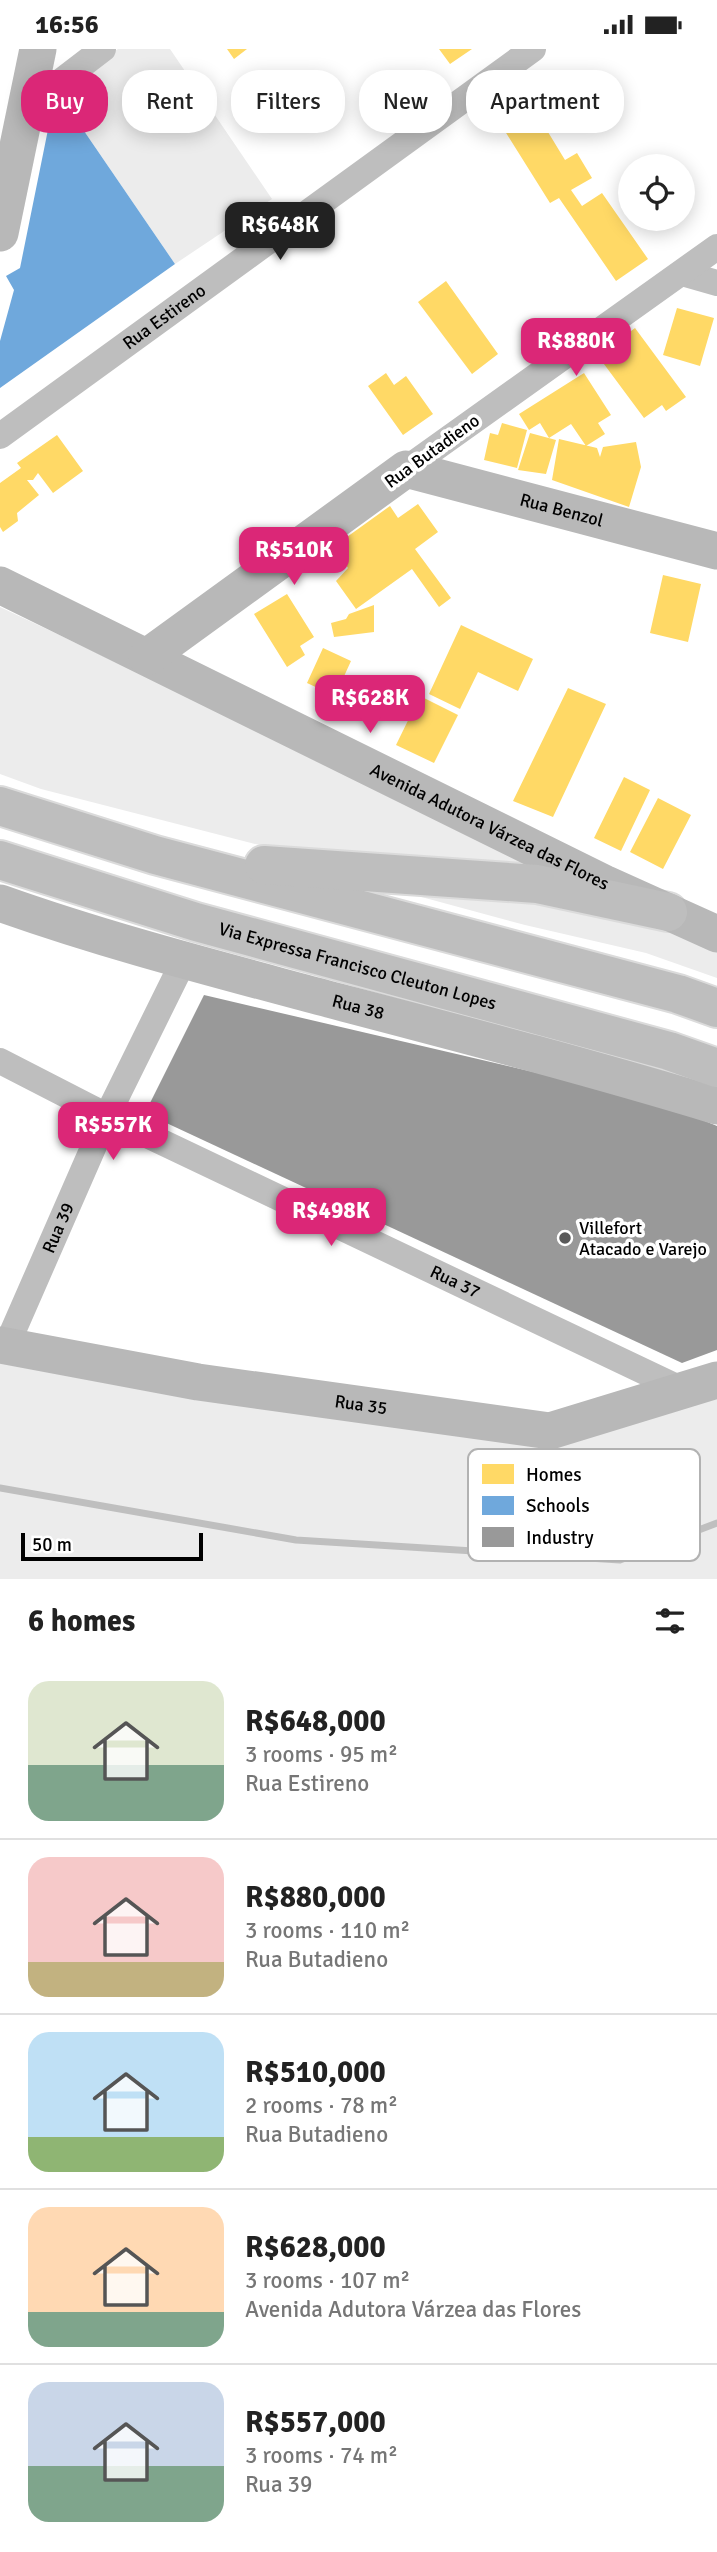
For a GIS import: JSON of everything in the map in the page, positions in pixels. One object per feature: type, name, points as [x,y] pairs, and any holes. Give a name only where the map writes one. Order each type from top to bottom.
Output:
[{"type":"highway","points":[[0,806],[155,855],[678,994],[717,1009]]},
{"type":"highway","points":[[155,855],[321,870],[537,884],[668,912]]},
{"type":"highway","name":"Via Expressa Francisco Cleuton Lopes","points":[[0,860],[196,922],[669,1051],[717,1068]]},
{"type":"street","points":[[34,70],[38,49]]},
{"type":"street","points":[[76,70],[103,49]]},
{"type":"street","name":"Rua Estireno","points":[[0,436],[533,49]]},
{"type":"street","points":[[0,233],[21,132]]},
{"type":"street","name":"Rua Butadieno","points":[[147,657],[717,247]]},
{"type":"street","points":[[682,273],[717,283]]},
{"type":"street","name":"Rua Benzol","points":[[406,469],[717,551]]},
{"type":"street","name":"Avenida Adutora Várzea das Flores","points":[[0,585],[717,934]]},
{"type":"street","name":"Rua 38","points":[[0,903],[47,920],[184,960],[601,1070],[717,1106]]},
{"type":"street","name":"Rua 39","points":[[3,1346],[107,1116],[184,960]]},
{"type":"street","name":"Rua 37","points":[[0,1061],[107,1116],[701,1385]]},
{"type":"street","name":"Rua 35","points":[[3,1346],[198,1382],[550,1431],[701,1385]]},
{"type":"shaded area","points":[[118,49],[170,49],[184,70],[122,70],[122,133],[217,133],[217,118],[272,199],[175,264],[85,133],[108,133],[108,70],[86,70]]},
{"type":"shaded area","points":[[0,607],[549,871],[275,849],[41,789],[0,774]]},
{"type":"shaded area","points":[[381,886],[596,907],[717,948],[717,978],[646,953],[525,925]]},
{"type":"shaded area","points":[[0,1355],[539,1440],[717,1386],[717,1579],[0,1579]]},
{"type":"building: Homes","points":[[227,49],[247,49],[234,59]]},
{"type":"building: Homes","points":[[439,49],[472,49],[450,64]]},
{"type":"building: Homes","points":[[506,133],[549,133],[565,160],[577,153],[592,178],[571,190],[582,206],[602,193],[618,216],[618,231],[628,231],[648,259],[616,281],[559,198],[550,203]]},
{"type":"building: Homes","points":[[446,281],[498,354],[472,374],[418,302]]},
{"type":"building: Homes","points":[[677,308],[714,318],[700,366],[663,355]]},
{"type":"building: Homes","points":[[635,328],[686,397],[666,411],[662,405],[644,418],[598,356]]},
{"type":"building: Homes","points":[[386,373],[394,385],[406,376],[433,414],[403,435],[368,386]]},
{"type":"building: Homes","points":[[584,373],[611,415],[598,423],[605,434],[586,446],[571,424],[549,438],[540,423],[529,430],[519,414]]},
{"type":"building: Homes","points":[[502,423],[527,430],[517,468],[484,460],[490,433],[498,435]]},
{"type":"building: Homes","points":[[530,433],[556,440],[546,474],[518,470]]},
{"type":"building: Homes","points":[[57,435],[83,471],[53,493],[38,473],[33,480],[27,480],[39,495],[17,513],[18,521],[3,532],[0,527],[0,483],[21,468],[17,463]]},
{"type":"building: Homes","points":[[559,439],[597,448],[600,457],[603,447],[636,442],[641,467],[629,507],[552,480]]},
{"type":"building: Homes","points":[[418,504],[438,532],[415,549],[451,598],[439,607],[412,569],[356,609],[336,581],[348,568],[333,547],[390,506],[398,518]]},
{"type":"building: Homes","points":[[663,575],[701,584],[688,642],[650,633]]},
{"type":"building: Homes","points":[[287,594],[314,637],[300,646],[305,655],[287,667],[254,614]]},
{"type":"building: Homes","points":[[374,605],[374,632],[334,637],[331,623],[346,619],[349,614]]},
{"type":"building: Homes","points":[[461,625],[533,659],[518,691],[478,672],[460,709],[429,694]]},
{"type":"building: Homes","points":[[323,648],[351,661],[335,696],[307,683]]},
{"type":"building: Homes","points":[[568,688],[606,704],[553,817],[513,801]]},
{"type":"building: Homes","points":[[420,696],[458,715],[434,763],[396,745]]},
{"type":"building: Homes","points":[[624,777],[650,790],[621,851],[594,838]]},
{"type":"building: Homes","points":[[658,798],[691,815],[663,869],[630,852]]},
{"type":"building: Schools","points":[[47,133],[85,133],[175,264],[0,388],[0,341],[14,290],[6,276],[20,268]]},
{"type":"building: Industry","name":"Villefort Atacado e Varejo","points":[[204,995],[593,1086],[674,1108],[717,1126],[717,1350],[682,1363],[145,1113]]},
{"type":"waterway","points":[[0,1488],[296,1540],[468,1551]]},
{"type":"waterway","points":[[700,1529],[717,1523]]},
{"type":"place","name":"Villefort Atacado e Varejo","points":[[565,1238]]}]
